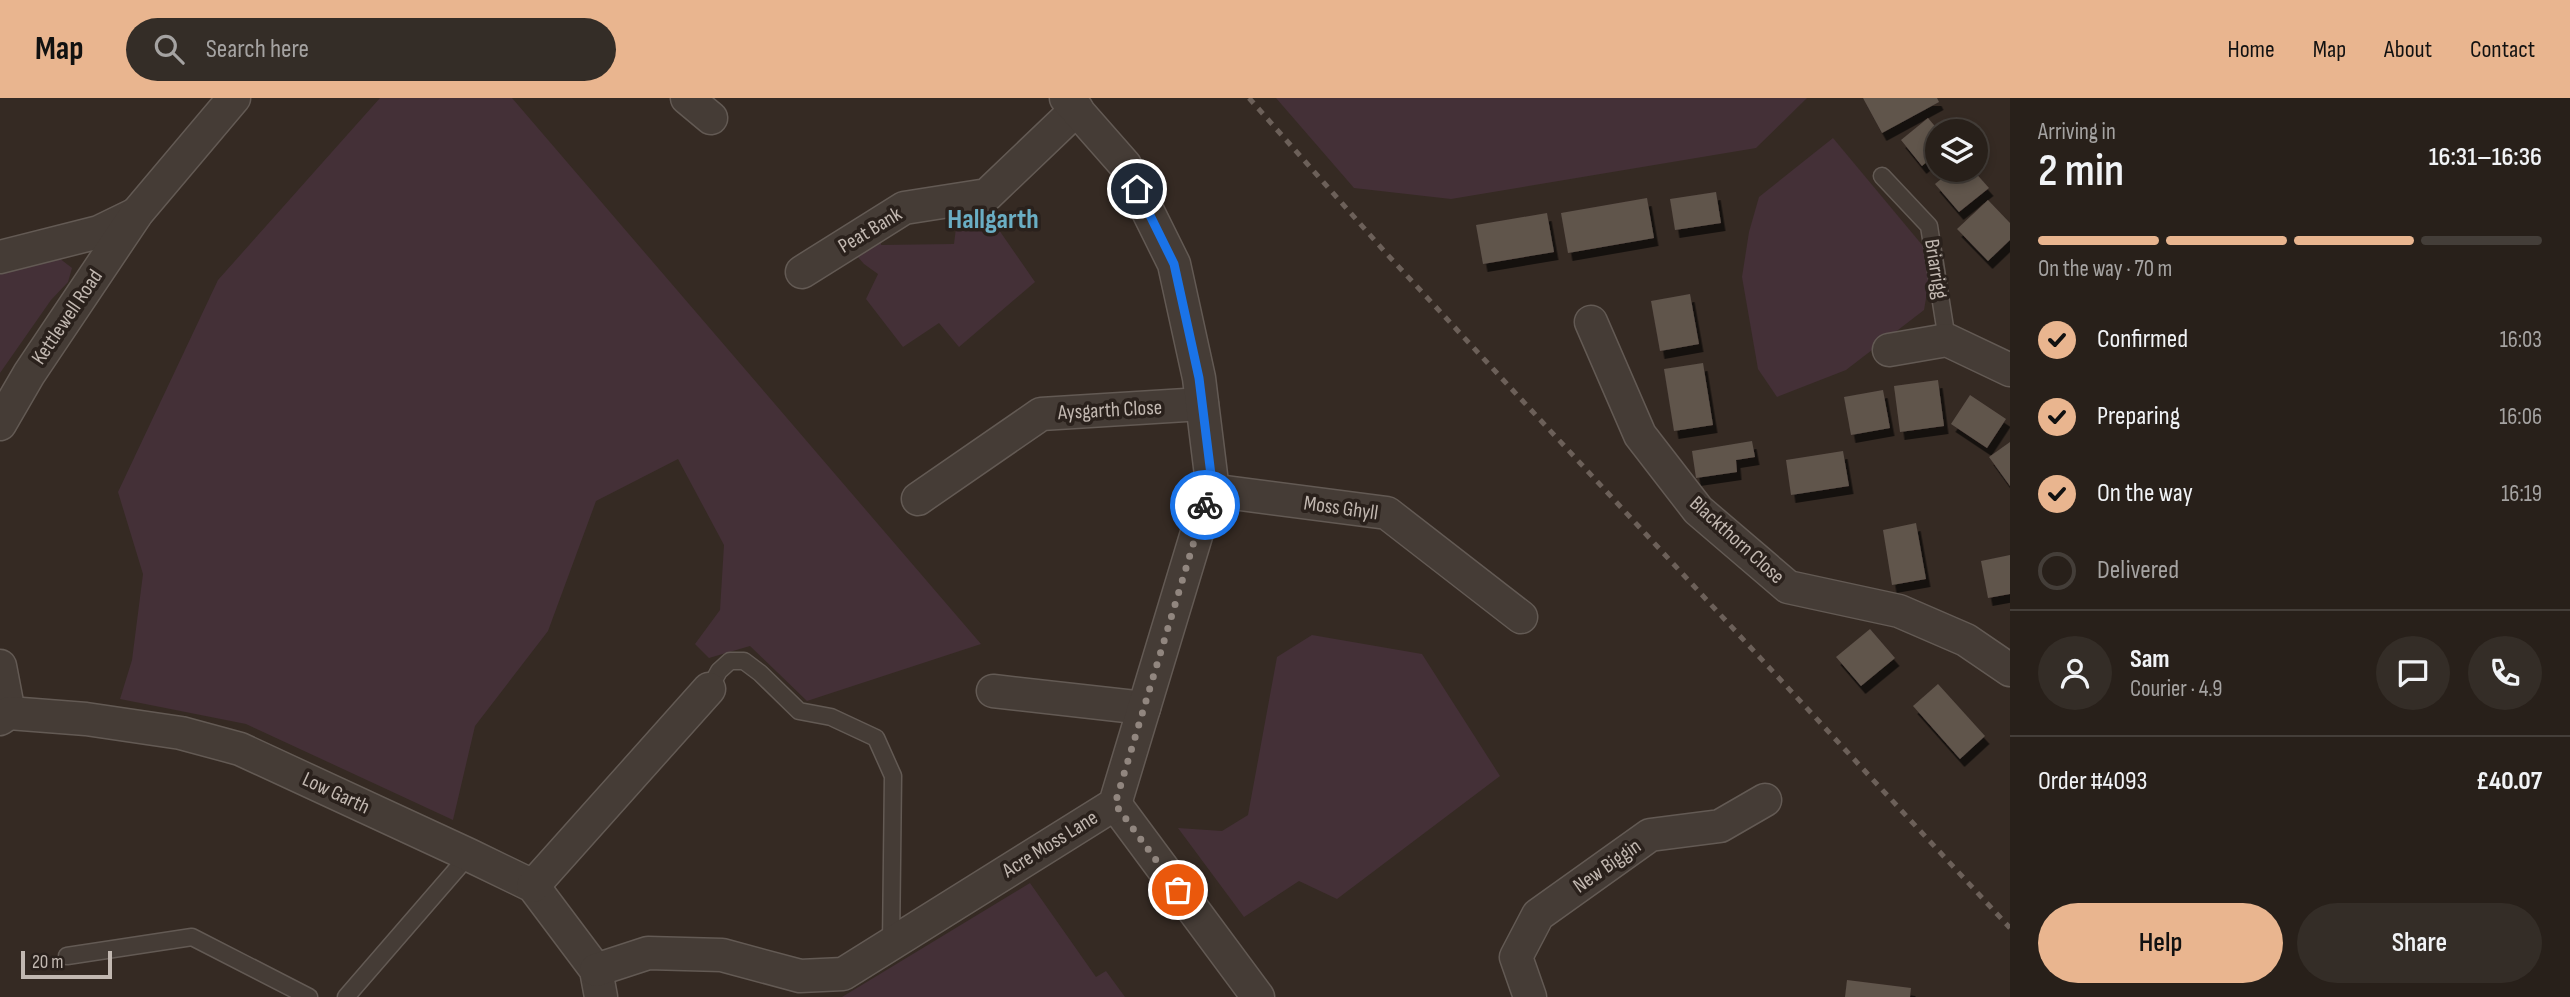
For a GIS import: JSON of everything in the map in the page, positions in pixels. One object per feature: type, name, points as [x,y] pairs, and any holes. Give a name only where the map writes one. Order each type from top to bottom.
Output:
[{"type":"street","name":"Kettlewell Road","points":[[0,424],[29,374],[137,213],[234,98]]},
{"type":"street","name":"Peat Bank","points":[[802,271],[904,208],[987,195],[1072,104]]},
{"type":"street","name":"Acre Moss Lane","points":[[598,983],[648,953],[722,955],[800,976],[843,974],[1115,804],[1212,483],[1199,378],[1174,264],[1125,165],[1072,104]]},
{"type":"street","name":"Kettlewell Road","points":[[0,257],[99,232],[137,213]]},
{"type":"street","name":"Blackthorn Close","points":[[1591,322],[1640,435],[1698,510],[1788,587],[1899,611],[1966,640],[2010,670]]},
{"type":"street","points":[[1889,350],[1947,340],[2010,370]]},
{"type":"street","name":"Aysgarth Close","points":[[918,499],[1041,414],[1202,404]]},
{"type":"street","name":"Moss Ghyll","points":[[1210,490],[1387,513],[1521,617]]},
{"type":"street","points":[[0,666],[5,716]]},
{"type":"street","points":[[533,886],[709,689]]},
{"type":"street","points":[[993,691],[1144,708]]},
{"type":"street","name":"Low Garth","points":[[5,716],[86,719],[181,733],[240,749],[533,886],[598,983]]},
{"type":"street","name":"New Biggin","points":[[1530,997],[1516,957],[1538,915],[1650,835],[1720,826],[1765,800]]},
{"type":"street","points":[[1115,804],[1258,997]]},
{"type":"lane","name":"Briarrigg","points":[[1882,176],[1929,226],[1947,340]]},
{"type":"lane","points":[[709,689],[719,671],[730,661],[744,661],[799,711],[831,717],[876,738],[893,776],[891,944]]},
{"type":"lane","points":[[346,997],[469,855]]},
{"type":"lane","points":[[67,956],[192,937],[309,997]]},
{"type":"shaded area","points":[[380,98],[512,98],[981,644],[807,701],[750,646],[709,658],[695,644],[720,610],[724,545],[678,459],[596,501],[548,631],[475,726],[453,820],[246,724],[120,699],[132,660],[143,574],[118,492],[218,280]]},
{"type":"shaded area","points":[[1276,98],[1807,98],[1756,148],[1451,199],[1354,188]]},
{"type":"shaded area","points":[[1833,138],[1933,258],[1924,310],[1846,370],[1777,397],[1758,369],[1742,277],[1749,232],[1759,197]]},
{"type":"shaded area","points":[[981,204],[1035,282],[959,347],[939,323],[903,347],[866,299],[878,274],[856,255],[882,228],[881,245],[954,244],[958,212]]},
{"type":"shaded area","points":[[59,258],[72,268],[68,282],[51,300],[0,373],[0,271]]},
{"type":"shaded area","points":[[1312,635],[1422,654],[1500,776],[1337,899],[1299,881],[1244,917],[1178,828],[1222,831],[1248,815],[1277,657]]},
{"type":"shaded area","points":[[1030,883],[1096,977],[1106,971],[1125,997],[842,997]]},
{"type":"building","points":[[1863,98],[1937,98],[1939,102],[1882,133]]},
{"type":"building","points":[[1925,120],[1925,163],[1922,166],[1901,140]]},
{"type":"building","points":[[1984,182],[1989,188],[1959,212],[1935,184]]},
{"type":"building","points":[[1716,192],[1721,223],[1675,230],[1670,199]]},
{"type":"building","points":[[1647,198],[1654,238],[1568,253],[1561,213]]},
{"type":"building","points":[[1988,200],[2010,223],[2010,240],[1988,261],[1957,229]]},
{"type":"building","points":[[1547,213],[1554,252],[1483,264],[1476,225]]},
{"type":"building","points":[[1690,294],[1699,344],[1660,351],[1651,301]]},
{"type":"building","points":[[1703,363],[1713,425],[1674,431],[1664,369]]},
{"type":"building","points":[[1938,380],[1944,426],[1900,432],[1894,386]]},
{"type":"building","points":[[1883,390],[1890,428],[1851,435],[1844,397]]},
{"type":"building","points":[[1970,395],[2006,419],[1987,448],[1951,424]]},
{"type":"building","points":[[1752,441],[1755,457],[1736,460],[1737,472],[1696,478],[1692,451]]},
{"type":"building","points":[[2010,442],[2010,486],[1989,457]]},
{"type":"building","points":[[1843,451],[1849,486],[1791,495],[1786,460]]},
{"type":"building","points":[[1916,523],[1926,579],[1892,585],[1883,530]]},
{"type":"building","points":[[2010,555],[2010,594],[1988,598],[1981,561]]},
{"type":"building","points":[[1870,629],[1895,658],[1861,686],[1836,657]]},
{"type":"building","points":[[1938,684],[1985,736],[1960,759],[1913,706]]},
{"type":"building","points":[[1847,980],[1911,988],[1910,997],[1845,997]]},
{"type":"railway","points":[[1249,98],[1385,252],[2010,928]]},
{"type":"way so far","points":[[1178,890],[1115,804],[1205,505]]},
{"type":"district","name":"Hallgarth","points":[[993,219]]},
{"type":"route","points":[[1137,189],[1174,264],[1199,378],[1212,483],[1205,505]]}]
